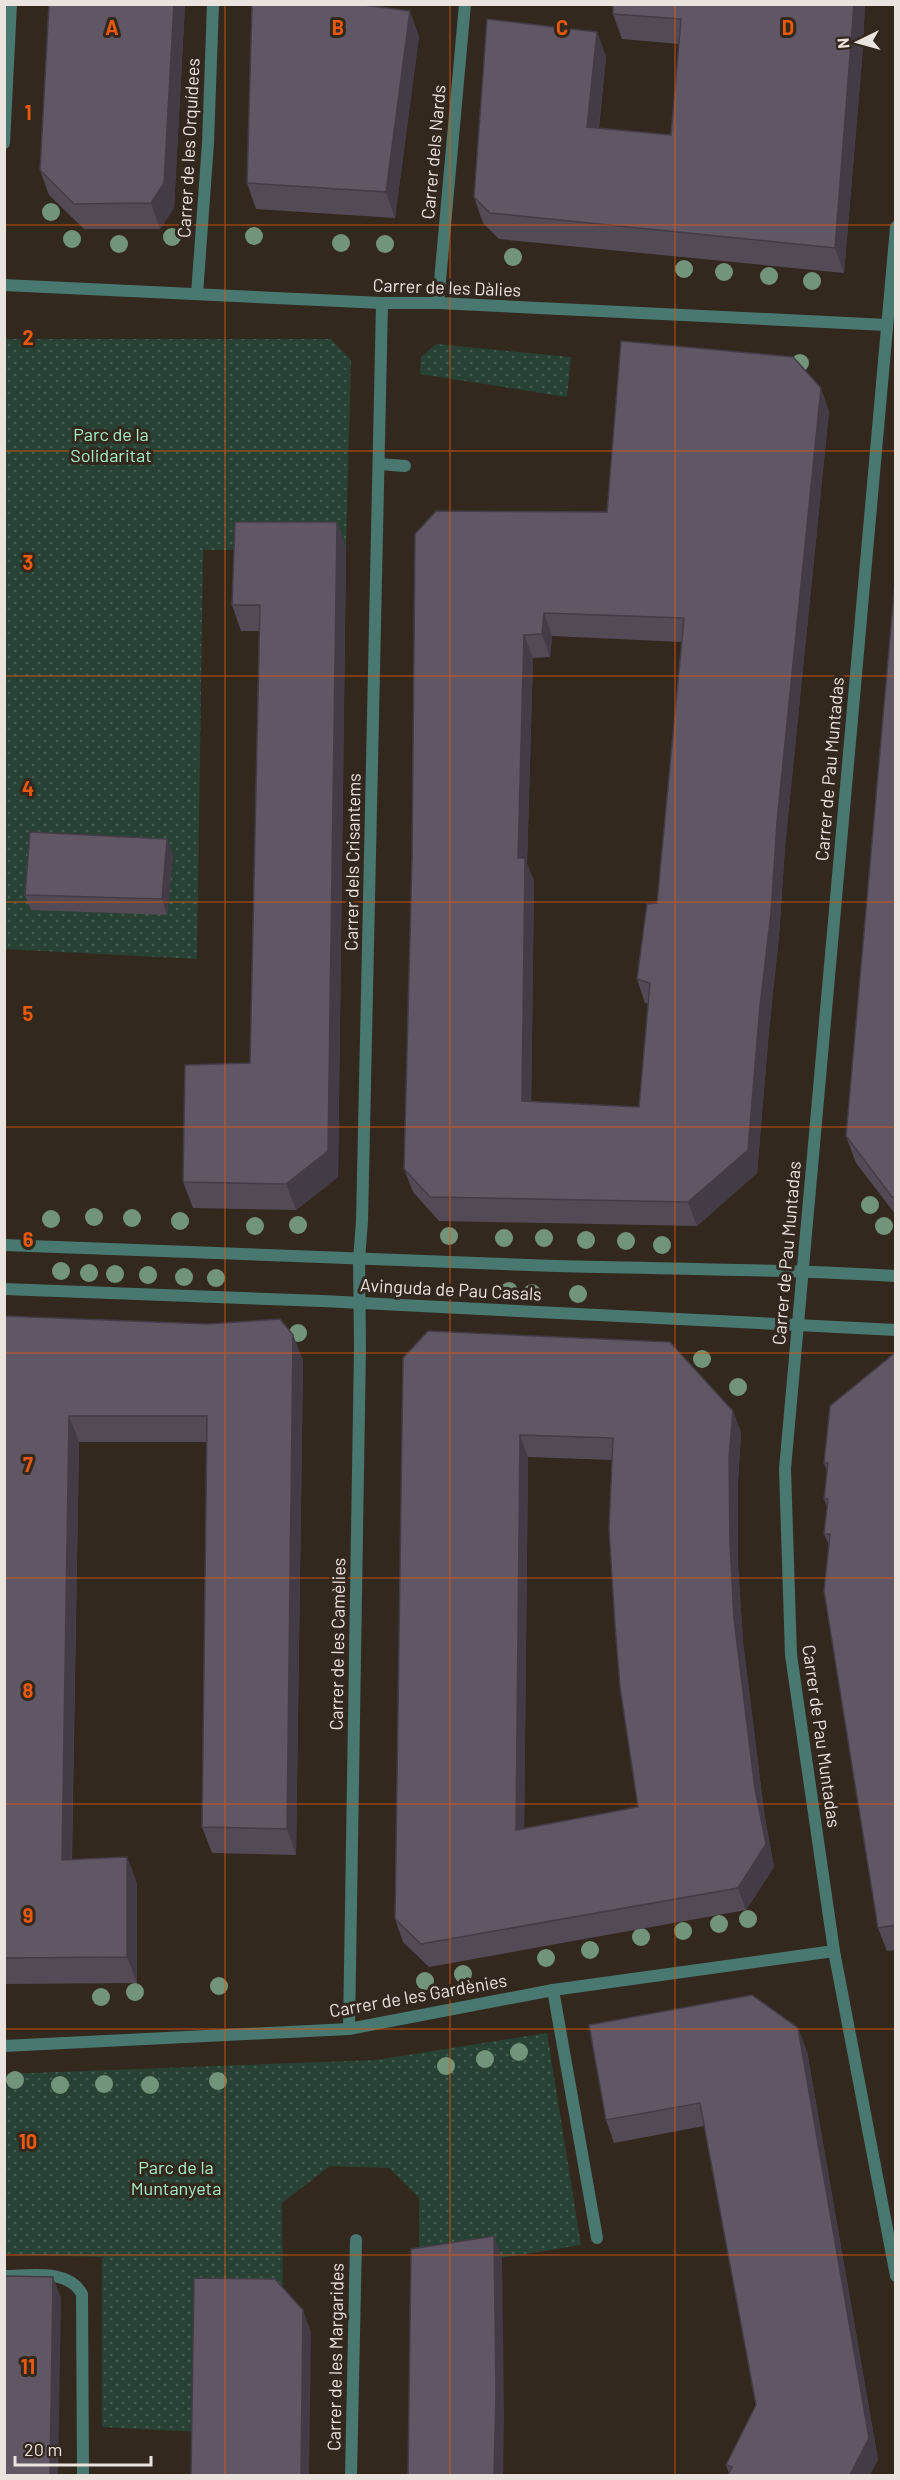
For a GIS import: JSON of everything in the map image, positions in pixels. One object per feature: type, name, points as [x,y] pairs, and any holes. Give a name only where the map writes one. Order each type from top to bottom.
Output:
[{"type":"street","points":[[4,144],[10,4]]},
{"type":"street","name":"Carrer de les Orquídees","points":[[197,294],[208,143],[213,4]]},
{"type":"street","name":"Carrer dels Nards","points":[[438,303],[465,4]]},
{"type":"street","name":"Carrer de Pau Muntadas","points":[[896,227],[816,1106],[786,1469],[791,1655],[834,1951],[896,2276]]},
{"type":"street","name":"Carrer de les Dàlies","points":[[4,285],[887,325]]},
{"type":"street","name":"Carrer dels Crisantems","points":[[359,1260],[382,303]]},
{"type":"street","points":[[379,464],[405,466]]},
{"type":"street","name":"Avinguda de Pau Casals","points":[[4,1245],[359,1260],[677,1269],[804,1270],[896,1276]]},
{"type":"street","name":"Carrer de les Camèlies","points":[[349,2029],[359,1260]]},
{"type":"street","name":"Avinguda de Pau Casals","points":[[4,1289],[360,1303],[896,1330]]},
{"type":"street","name":"Carrer de les Gardènies","points":[[4,2046],[349,2029],[553,1990],[834,1951]]},
{"type":"street","points":[[553,1990],[597,2238]]},
{"type":"street","name":"Carrer de les Margarides","points":[[351,2475],[356,2240]]},
{"type":"street","points":[[4,2276],[67,2278],[77,2286],[82,2294],[83,2475]]},
{"type":"green space","name":"Parc de la Solidaritat","points":[[4,339],[331,339],[351,360],[346,549],[203,550],[197,959],[5,949]]},
{"type":"green space","points":[[436,344],[571,357],[567,397],[420,374],[421,357]]},
{"type":"green space","name":"Parc de la Muntanyeta","points":[[547,2033],[581,2245],[426,2270],[419,2276],[419,2198],[389,2168],[330,2166],[282,2203],[283,2301],[200,2432],[102,2427],[102,2257],[5,2254],[4,2074],[376,2060]]},
{"type":"building","points":[[49,4],[174,4],[164,183],[151,203],[74,204],[40,170]]},
{"type":"building","points":[[252,4],[356,4],[410,11],[386,192],[247,183]]},
{"type":"building","points":[[613,4],[854,4],[835,248],[490,213],[474,197],[487,19],[597,32],[587,127],[671,135],[681,19],[613,14]]},
{"type":"building","points":[[621,341],[793,357],[821,388],[777,822],[771,913],[760,1006],[748,1150],[688,1202],[430,1197],[404,1169],[412,857],[415,534],[436,511],[607,512]],"holes":[[[544,613],[684,618],[657,903],[647,904],[637,979],[650,983],[639,1107],[522,1101],[525,858],[518,858],[524,635],[542,634]]]},
{"type":"building","points":[[235,522],[337,522],[328,1151],[286,1184],[183,1182],[185,1065],[250,1063],[260,605],[232,605]]},
{"type":"building","points":[[896,570],[896,1197],[892,1197],[846,1136]]},
{"type":"building","points":[[30,832],[167,839],[162,899],[25,895]]},
{"type":"building","points":[[4,1316],[208,1324],[280,1319],[293,1335],[287,1829],[202,1827],[207,1416],[69,1416],[62,1860],[127,1857],[127,1957],[4,1958]]},
{"type":"building","points":[[428,1331],[670,1342],[733,1411],[729,1458],[734,1619],[755,1789],[766,1844],[738,1888],[421,1944],[395,1919],[403,1358]],"holes":[[[520,1435],[613,1438],[609,1529],[615,1625],[620,1687],[638,1807],[516,1830]]]},
{"type":"building","points":[[896,1352],[896,1925],[878,1928],[824,1591],[830,1534],[824,1534],[828,1499],[824,1499],[828,1463],[824,1463],[830,1406]]},
{"type":"building","points":[[752,1995],[798,2028],[869,2438],[850,2475],[728,2475],[732,2467],[726,2465],[756,2405],[700,2103],[606,2120],[589,2025]]},
{"type":"building","points":[[494,2236],[496,2393],[494,2475],[408,2475],[411,2249]]},
{"type":"building","points":[[4,2276],[53,2277],[50,2475],[4,2475]]},
{"type":"building","points":[[194,2278],[275,2279],[303,2310],[301,2475],[191,2475]]}]
